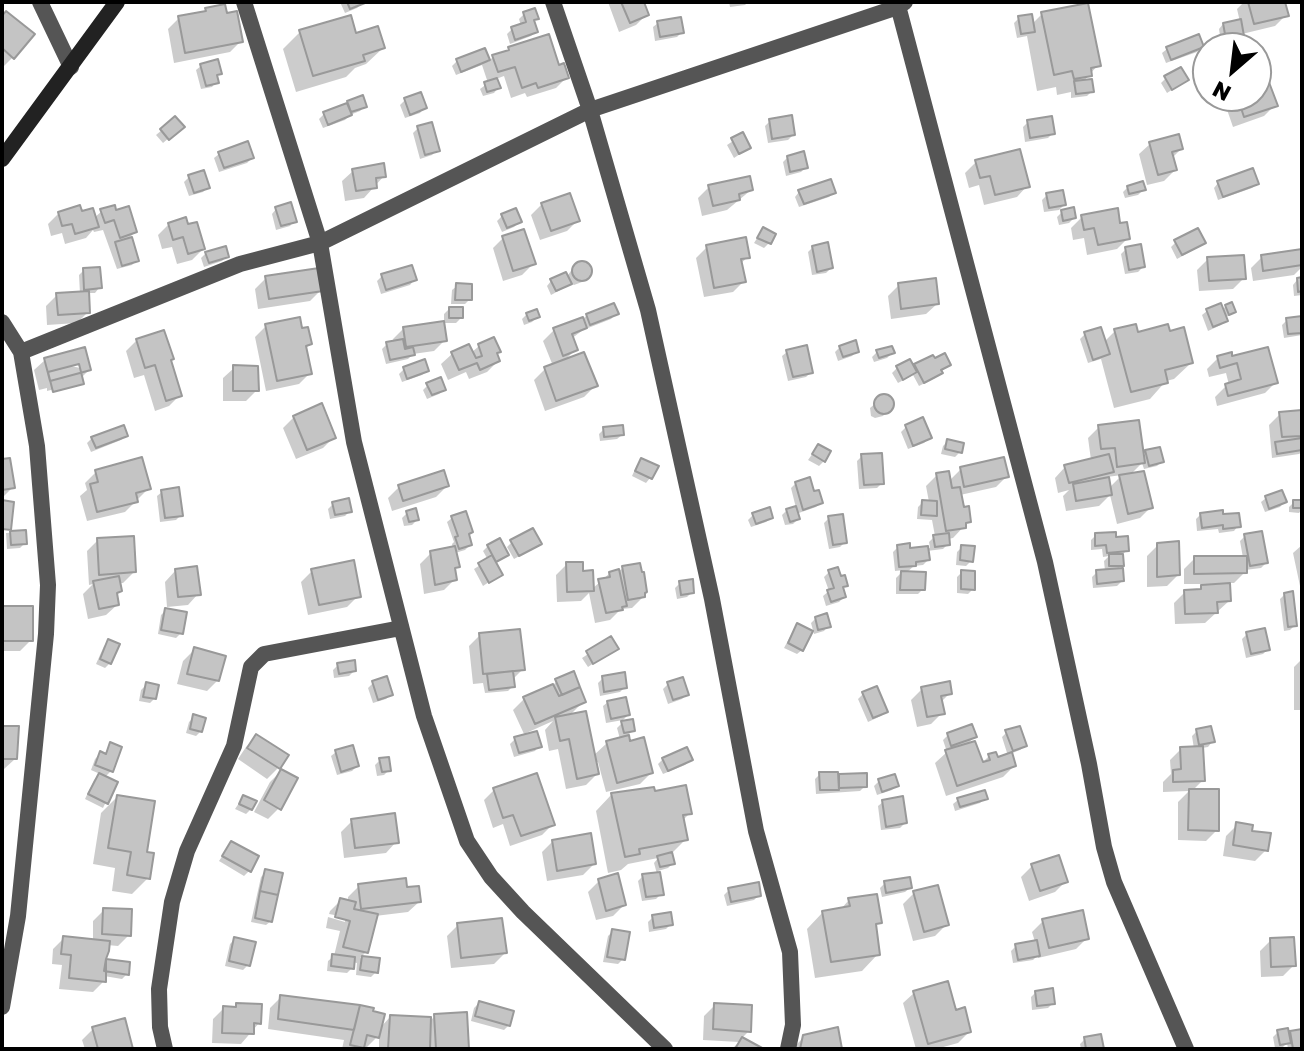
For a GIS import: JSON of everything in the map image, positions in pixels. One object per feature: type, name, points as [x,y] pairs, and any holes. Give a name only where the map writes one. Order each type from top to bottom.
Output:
[{"type":"street","points":[[40,2],[71,67]]},
{"type":"street","points":[[2,159],[117,2]]},
{"type":"street","points":[[244,2],[320,243],[354,442],[424,716],[467,841],[491,877],[523,912],[665,1049]]},
{"type":"street","points":[[553,2],[590,110],[648,310],[712,599],[756,831],[790,952],[793,1025],[788,1049]]},
{"type":"street","points":[[21,352],[240,264],[320,243],[590,110],[900,4],[1045,562],[1104,847],[1114,882],[1186,1049]]},
{"type":"street","points":[[2,322],[21,352],[37,446],[48,585],[46,634],[18,916],[2,1007]]},
{"type":"street","points":[[165,1049],[160,1027],[159,989],[172,902],[187,851],[234,746],[251,667],[264,654],[401,628]]},
{"type":"building","points":[[347,2],[364,2],[365,3],[350,9]]},
{"type":"building","points":[[621,2],[644,2],[649,15],[630,23]]},
{"type":"building","points":[[1248,2],[1285,2],[1289,16],[1254,24]]},
{"type":"building","points":[[1088,3],[1101,66],[1091,68],[1092,76],[1074,79],[1072,71],[1054,75],[1041,12]]},
{"type":"building","points":[[225,4],[227,13],[237,11],[243,42],[185,53],[178,16]]},
{"type":"building","points":[[535,8],[539,19],[534,20],[538,32],[515,40],[511,27],[526,22],[523,12]]},
{"type":"building","points":[[6,11],[35,34],[14,59],[2,48],[2,16]]},
{"type":"building","points":[[1032,14],[1035,32],[1021,34],[1018,16]]},
{"type":"building","points":[[351,15],[356,33],[378,26],[385,48],[363,55],[365,61],[313,76],[299,30]]},
{"type":"building","points":[[681,17],[684,33],[660,37],[657,21]]},
{"type":"building","points":[[1241,19],[1243,32],[1225,32],[1223,23]]},
{"type":"building","points":[[549,34],[559,65],[564,63],[569,78],[538,88],[536,83],[522,88],[515,67],[498,72],[492,55]]},
{"type":"building","points":[[1192,37],[1192,52],[1171,60],[1166,47]]},
{"type":"building","points":[[485,48],[490,60],[461,72],[456,59]]},
{"type":"building","points":[[218,59],[222,74],[217,75],[219,83],[206,86],[200,64]]},
{"type":"building","points":[[1181,67],[1189,80],[1172,90],[1164,76]]},
{"type":"building","points":[[497,78],[501,88],[487,92],[484,82]]},
{"type":"building","points":[[1092,79],[1094,92],[1076,94],[1074,81]]},
{"type":"building","points":[[1272,90],[1278,106],[1272,108]]},
{"type":"building","points":[[421,92],[427,108],[410,115],[404,98]]},
{"type":"building","points":[[363,95],[367,107],[351,112],[347,101]]},
{"type":"building","points":[[347,103],[352,115],[328,125],[323,112]]},
{"type":"building","points":[[1242,112],[1259,112],[1244,117]]},
{"type":"building","points":[[792,115],[795,135],[772,139],[769,119]]},
{"type":"building","points":[[175,116],[185,127],[169,140],[160,129]]},
{"type":"building","points":[[1052,116],[1055,134],[1030,138],[1027,120]]},
{"type":"building","points":[[432,122],[440,151],[425,155],[417,126]]},
{"type":"building","points":[[743,132],[751,148],[739,154],[731,138]]},
{"type":"building","points":[[1179,134],[1183,149],[1172,152],[1177,170],[1158,175],[1149,142]]},
{"type":"building","points":[[248,141],[254,158],[224,168],[218,152]]},
{"type":"building","points":[[1020,149],[1030,187],[995,195],[990,176],[980,178],[975,160]]},
{"type":"building","points":[[804,151],[808,168],[790,172],[787,156]]},
{"type":"building","points":[[384,163],[386,177],[376,178],[377,188],[356,191],[352,169]]},
{"type":"building","points":[[1253,168],[1259,184],[1223,197],[1217,181]]},
{"type":"building","points":[[204,170],[210,188],[194,193],[188,175]]},
{"type":"building","points":[[750,176],[753,190],[739,194],[740,200],[713,206],[708,185]]},
{"type":"building","points":[[831,179],[836,193],[804,204],[798,190]]},
{"type":"building","points":[[1143,181],[1146,190],[1129,194],[1127,186]]},
{"type":"building","points":[[1063,190],[1066,205],[1049,208],[1046,193]]},
{"type":"building","points":[[570,193],[580,221],[551,231],[541,203]]},
{"type":"building","points":[[291,202],[297,222],[281,226],[275,207]]},
{"type":"building","points":[[80,205],[82,211],[93,208],[99,227],[75,234],[72,224],[62,226],[58,212]]},
{"type":"building","points":[[115,205],[116,210],[129,206],[137,232],[120,238],[114,220],[105,223],[100,209]]},
{"type":"building","points":[[1074,207],[1076,218],[1063,221],[1061,210]]},
{"type":"building","points":[[516,208],[522,222],[507,228],[501,214]]},
{"type":"building","points":[[1118,208],[1120,223],[1127,222],[1130,239],[1098,245],[1094,228],[1084,230],[1081,215]]},
{"type":"building","points":[[186,217],[188,224],[197,222],[205,249],[188,254],[183,237],[173,240],[168,223]]},
{"type":"building","points":[[763,227],[776,234],[771,244],[757,238]]},
{"type":"building","points":[[1198,228],[1206,243],[1182,255],[1174,240]]},
{"type":"building","points":[[524,229],[536,264],[513,271],[502,236]]},
{"type":"building","points":[[132,237],[139,261],[122,266],[115,242]]},
{"type":"building","points":[[746,237],[750,258],[741,259],[746,282],[714,288],[706,245]]},
{"type":"building","points":[[828,242],[833,268],[817,272],[812,246]]},
{"type":"building","points":[[1141,244],[1145,267],[1129,270],[1125,247]]},
{"type":"building","points":[[226,246],[229,257],[209,263],[205,252]]},
{"type":"building","points":[[1302,249],[1302,265],[1263,271],[1261,255]]},
{"type":"building","points":[[1244,255],[1246,279],[1209,281],[1207,257]]},
{"type":"building","points":[[582,261],[589,264],[592,271],[589,278],[582,281],[575,278],[572,271],[575,264]]},
{"type":"building","points":[[412,265],[417,280],[386,290],[381,274]]},
{"type":"building","points":[[100,267],[102,288],[84,290],[83,268]]},
{"type":"building","points":[[319,268],[323,291],[269,299],[265,276]]},
{"type":"building","points":[[566,272],[572,284],[556,291],[550,279]]},
{"type":"building","points":[[1302,277],[1302,291],[1298,292],[1297,278]]},
{"type":"building","points":[[936,278],[939,304],[901,309],[898,283]]},
{"type":"building","points":[[456,283],[472,284],[472,300],[455,300]]},
{"type":"building","points":[[89,291],[90,313],[58,315],[56,293]]},
{"type":"building","points":[[1232,302],[1236,312],[1229,315],[1225,305]]},
{"type":"building","points":[[614,303],[619,314],[590,325],[586,314]]},
{"type":"building","points":[[1221,303],[1228,321],[1213,327],[1206,309]]},
{"type":"building","points":[[449,307],[463,307],[463,318],[449,318]]},
{"type":"building","points":[[537,309],[540,317],[529,321],[526,313]]},
{"type":"building","points":[[1302,316],[1302,333],[1288,334],[1286,318]]},
{"type":"building","points":[[300,317],[302,328],[308,327],[312,344],[306,346],[312,374],[277,381],[265,324]]},
{"type":"building","points":[[583,317],[587,328],[572,334],[578,350],[563,356],[553,328]]},
{"type":"building","points":[[444,321],[447,341],[406,347],[403,327]]},
{"type":"building","points":[[1136,324],[1138,332],[1168,324],[1170,331],[1184,327],[1193,363],[1165,370],[1168,383],[1131,392],[1114,329]]},
{"type":"building","points":[[1101,327],[1110,354],[1093,360],[1084,332]]},
{"type":"building","points":[[164,330],[182,396],[166,401],[155,365],[145,368],[136,339]]},
{"type":"building","points":[[494,337],[501,352],[497,353],[500,361],[480,370],[477,363],[459,370],[451,352],[469,344],[476,358],[482,356],[478,344]]},
{"type":"building","points":[[403,339],[405,349],[413,347],[415,355],[390,360],[386,342]]},
{"type":"building","points":[[856,340],[859,352],[843,357],[839,346]]},
{"type":"building","points":[[807,345],[813,373],[793,377],[786,350]]},
{"type":"building","points":[[892,346],[895,353],[879,358],[876,350]]},
{"type":"building","points":[[85,347],[91,370],[50,381],[44,358]]},
{"type":"building","points":[[1268,347],[1278,383],[1228,396],[1225,384],[1241,379],[1237,363],[1220,368],[1217,356],[1232,352],[1232,356]]},
{"type":"building","points":[[584,352],[598,386],[556,401],[544,367]]},
{"type":"building","points":[[945,353],[951,365],[924,383],[914,364]]},
{"type":"building","points":[[425,359],[429,371],[407,379],[403,367]]},
{"type":"building","points":[[910,359],[917,372],[903,380],[896,366]]},
{"type":"building","points":[[79,364],[84,384],[53,392],[48,372]]},
{"type":"building","points":[[233,365],[258,366],[259,391],[233,391]]},
{"type":"building","points":[[441,377],[446,390],[432,395],[426,383]]},
{"type":"building","points":[[884,394],[891,397],[894,404],[891,411],[884,414],[877,411],[874,404],[877,397]]},
{"type":"building","points":[[322,403],[336,438],[307,450],[293,416]]},
{"type":"building","points":[[1302,410],[1302,436],[1282,437],[1279,412]]},
{"type":"building","points":[[923,417],[932,438],[913,446],[905,425]]},
{"type":"building","points":[[1139,420],[1145,463],[1117,467],[1115,448],[1101,449],[1098,425]]},
{"type":"building","points":[[124,425],[128,436],[96,448],[91,437]]},
{"type":"building","points":[[623,425],[624,435],[604,437],[603,427]]},
{"type":"building","points":[[1302,438],[1302,450],[1277,454],[1275,442]]},
{"type":"building","points":[[947,439],[964,443],[962,453],[945,449]]},
{"type":"building","points":[[818,444],[831,451],[825,462],[812,454]]},
{"type":"building","points":[[1160,447],[1164,462],[1149,466],[1145,450]]},
{"type":"building","points":[[882,453],[884,484],[864,485],[861,454]]},
{"type":"building","points":[[1109,454],[1114,472],[1069,483],[1064,465]]},
{"type":"building","points":[[142,457],[151,489],[136,493],[138,502],[97,512],[90,484],[98,482],[95,470]]},
{"type":"building","points":[[1004,457],[1009,477],[964,487],[960,467]]},
{"type":"building","points":[[10,458],[15,488],[2,490],[2,459]]},
{"type":"building","points":[[641,458],[659,466],[652,479],[635,471]]},
{"type":"building","points":[[444,470],[449,486],[403,501],[398,485]]},
{"type":"building","points":[[949,471],[952,488],[960,487],[964,507],[969,506],[971,522],[966,523],[966,528],[946,531],[936,473]]},
{"type":"building","points":[[1144,471],[1153,508],[1128,514],[1119,475]]},
{"type":"building","points":[[810,477],[814,491],[819,490],[823,503],[803,510],[795,482]]},
{"type":"building","points":[[1109,477],[1112,495],[1076,501],[1073,484]]},
{"type":"building","points":[[179,487],[183,516],[165,518],[161,490]]},
{"type":"building","points":[[1282,490],[1287,502],[1269,509],[1265,496]]},
{"type":"building","points":[[349,498],[352,512],[335,515],[332,502]]},
{"type":"building","points":[[2,500],[14,502],[11,530],[2,529]]},
{"type":"building","points":[[922,500],[937,501],[937,516],[921,515]]},
{"type":"building","points":[[1293,500],[1302,500],[1302,508],[1293,508]]},
{"type":"building","points":[[796,506],[800,519],[790,522],[786,509]]},
{"type":"building","points":[[770,507],[773,518],[756,524],[752,513]]},
{"type":"building","points":[[416,508],[419,520],[409,522],[406,511]]},
{"type":"building","points":[[1223,510],[1223,514],[1239,513],[1241,527],[1223,529],[1223,525],[1202,528],[1200,513]]},
{"type":"building","points":[[466,511],[473,532],[469,534],[472,545],[459,549],[451,516]]},
{"type":"building","points":[[843,514],[847,543],[833,545],[828,516]]},
{"type":"building","points":[[533,528],[542,544],[519,556],[510,540]]},
{"type":"building","points":[[26,530],[27,544],[11,545],[10,531]]},
{"type":"building","points":[[1262,531],[1268,563],[1250,566],[1244,534]]},
{"type":"building","points":[[1116,532],[1116,537],[1128,536],[1129,551],[1107,553],[1106,545],[1095,546],[1095,533]]},
{"type":"building","points":[[949,533],[950,545],[935,547],[933,535]]},
{"type":"building","points":[[134,536],[136,572],[99,575],[97,538]]},
{"type":"building","points":[[500,538],[509,555],[496,562],[487,545]]},
{"type":"building","points":[[1179,541],[1180,575],[1157,577],[1157,543]]},
{"type":"building","points":[[910,543],[910,548],[928,546],[930,560],[916,562],[916,566],[899,567],[897,545]]},
{"type":"building","points":[[961,545],[975,546],[973,562],[960,560]]},
{"type":"building","points":[[455,546],[460,567],[455,568],[457,580],[435,585],[430,551]]},
{"type":"building","points":[[1109,554],[1123,554],[1124,566],[1109,566]]},
{"type":"building","points":[[492,555],[503,575],[489,583],[478,563]]},
{"type":"building","points":[[1194,556],[1247,556],[1247,573],[1194,574]]},
{"type":"building","points":[[354,560],[361,597],[319,605],[311,569]]},
{"type":"building","points":[[566,562],[583,562],[583,571],[593,570],[594,591],[567,592]]},
{"type":"building","points":[[640,563],[647,592],[645,597],[628,600],[622,566]]},
{"type":"building","points":[[197,566],[201,595],[178,597],[175,569]]},
{"type":"building","points":[[838,567],[841,576],[845,575],[848,586],[843,587],[846,597],[831,602],[827,590],[834,588],[828,570]]},
{"type":"building","points":[[1123,568],[1124,581],[1097,584],[1096,570]]},
{"type":"building","points":[[619,569],[627,606],[622,607],[623,610],[606,613],[598,579],[610,577],[609,572]]},
{"type":"building","points":[[961,570],[975,571],[975,590],[961,589]]},
{"type":"building","points":[[901,571],[926,572],[925,590],[900,590]]},
{"type":"building","points":[[119,576],[122,591],[117,593],[119,605],[99,609],[93,581]]},
{"type":"building","points":[[693,579],[694,593],[681,595],[679,581]]},
{"type":"building","points":[[1230,583],[1231,601],[1217,602],[1218,613],[1185,614],[1184,590]]},
{"type":"building","points":[[1293,591],[1297,626],[1288,627],[1284,593]]},
{"type":"building","points":[[2,606],[33,606],[33,641],[2,641]]},
{"type":"building","points":[[165,608],[187,612],[183,634],[161,630]]},
{"type":"building","points":[[827,613],[831,627],[818,630],[815,617]]},
{"type":"building","points":[[797,623],[813,631],[803,651],[788,643]]},
{"type":"building","points":[[1265,628],[1270,650],[1251,654],[1246,632]]},
{"type":"building","points":[[520,629],[525,670],[483,674],[479,633]]},
{"type":"building","points":[[611,636],[619,649],[593,664],[586,651]]},
{"type":"building","points":[[108,639],[120,644],[111,664],[100,659]]},
{"type":"building","points":[[194,647],[226,656],[219,681],[187,674]]},
{"type":"building","points":[[355,660],[356,671],[339,674],[337,663]]},
{"type":"building","points":[[513,671],[515,687],[489,690],[487,674]]},
{"type":"building","points":[[574,671],[580,687],[562,695],[555,679]]},
{"type":"building","points":[[625,672],[627,688],[604,692],[602,676]]},
{"type":"building","points":[[387,676],[393,695],[378,700],[372,681]]},
{"type":"building","points":[[683,677],[689,695],[673,700],[667,682]]},
{"type":"building","points":[[950,681],[952,694],[941,696],[945,714],[927,717],[921,687]]},
{"type":"building","points":[[146,682],[159,685],[156,699],[143,697]]},
{"type":"building","points":[[553,684],[559,696],[580,687],[586,702],[535,724],[523,697]]},
{"type":"building","points":[[877,686],[888,712],[873,718],[862,692]]},
{"type":"building","points":[[626,697],[630,715],[611,719],[607,701]]},
{"type":"building","points":[[586,711],[599,774],[577,779],[569,739],[560,741],[555,717]]},
{"type":"building","points":[[193,714],[206,718],[202,732],[190,729]]},
{"type":"building","points":[[633,719],[635,731],[624,733],[621,721]]},
{"type":"building","points":[[972,724],[977,737],[951,746],[947,733]]},
{"type":"building","points":[[2,726],[19,726],[17,759],[2,759]]},
{"type":"building","points":[[1020,726],[1027,746],[1013,751],[1005,730]]},
{"type":"building","points":[[1211,726],[1215,742],[1199,745],[1196,729]]},
{"type":"building","points":[[537,731],[542,747],[519,753],[514,737]]},
{"type":"building","points":[[256,734],[289,755],[280,769],[247,748]]},
{"type":"building","points":[[629,735],[630,741],[644,737],[653,773],[617,783],[606,741]]},
{"type":"building","points":[[975,741],[983,762],[990,760],[988,754],[996,752],[998,757],[1012,752],[1016,766],[957,786],[945,750]]},
{"type":"building","points":[[110,742],[122,747],[113,772],[95,765],[100,751],[106,754]]},
{"type":"building","points":[[353,745],[359,766],[341,772],[335,750]]},
{"type":"building","points":[[1203,746],[1205,781],[1173,782],[1173,770],[1181,769],[1180,747]]},
{"type":"building","points":[[687,747],[693,760],[668,771],[662,758]]},
{"type":"building","points":[[389,757],[391,771],[382,772],[379,758]]},
{"type":"building","points":[[281,769],[298,778],[281,810],[264,800]]},
{"type":"building","points":[[819,772],[838,772],[839,790],[820,790]]},
{"type":"building","points":[[99,773],[118,782],[108,804],[88,794]]},
{"type":"building","points":[[537,773],[555,825],[521,836],[513,815],[503,818],[493,788]]},
{"type":"building","points":[[867,773],[867,787],[839,788],[839,774]]},
{"type":"building","points":[[895,774],[899,786],[882,792],[878,779]]},
{"type":"building","points":[[686,785],[692,814],[683,815],[688,840],[639,849],[640,854],[625,857],[611,793],[654,787],[655,791]]},
{"type":"building","points":[[1189,789],[1219,789],[1219,831],[1188,830]]},
{"type":"building","points":[[985,790],[988,799],[960,807],[957,798]]},
{"type":"building","points":[[117,795],[155,801],[147,852],[154,853],[150,879],[127,875],[131,852],[108,848]]},
{"type":"building","points":[[243,795],[257,801],[252,810],[239,804]]},
{"type":"building","points":[[903,796],[907,823],[886,827],[882,800]]},
{"type":"building","points":[[395,813],[399,843],[355,848],[351,819]]},
{"type":"building","points":[[1236,822],[1253,825],[1252,831],[1271,833],[1268,851],[1233,845]]},
{"type":"building","points":[[591,833],[596,864],[557,871],[552,840]]},
{"type":"building","points":[[231,841],[259,856],[251,872],[222,856]]},
{"type":"building","points":[[672,852],[675,864],[660,867],[657,856]]},
{"type":"building","points":[[1059,855],[1068,882],[1040,891],[1031,864]]},
{"type":"building","points":[[265,869],[283,873],[278,895],[260,891]]},
{"type":"building","points":[[660,872],[664,895],[646,897],[642,874]]},
{"type":"building","points":[[618,873],[626,905],[606,911],[598,879]]},
{"type":"building","points":[[910,877],[912,888],[886,893],[884,881]]},
{"type":"building","points":[[406,878],[407,887],[419,886],[421,902],[361,909],[358,884]]},
{"type":"building","points":[[759,882],[761,896],[731,902],[728,888]]},
{"type":"building","points":[[938,885],[949,925],[924,932],[913,891]]},
{"type":"building","points":[[260,891],[278,895],[272,922],[255,918]]},
{"type":"building","points":[[877,894],[882,923],[876,924],[880,955],[831,962],[822,911],[850,906],[848,898]]},
{"type":"building","points":[[340,898],[356,902],[354,909],[378,914],[368,953],[343,947],[350,921],[335,917]]},
{"type":"building","points":[[103,908],[132,909],[131,936],[102,934]]},
{"type":"building","points":[[1083,910],[1089,939],[1049,948],[1042,919]]},
{"type":"building","points":[[671,912],[673,925],[654,928],[652,915]]},
{"type":"building","points":[[502,918],[507,953],[461,958],[457,923]]},
{"type":"building","points":[[612,929],[630,932],[625,960],[607,957]]},
{"type":"building","points":[[63,936],[110,941],[106,982],[69,978],[71,955],[61,954]]},
{"type":"building","points":[[234,937],[256,942],[250,966],[229,961]]},
{"type":"building","points":[[1294,937],[1296,966],[1271,967],[1270,938]]},
{"type":"building","points":[[1037,940],[1040,956],[1018,960],[1015,944]]},
{"type":"building","points":[[332,954],[355,957],[354,969],[331,966]]},
{"type":"building","points":[[362,956],[380,958],[378,973],[360,970]]},
{"type":"building","points":[[106,959],[130,962],[129,975],[104,971]]},
{"type":"building","points":[[948,981],[956,1010],[965,1007],[971,1032],[928,1044],[913,991]]},
{"type":"building","points":[[1053,988],[1055,1004],[1037,1006],[1035,991]]},
{"type":"building","points":[[280,995],[360,1005],[354,1030],[278,1019]]},
{"type":"building","points":[[479,1001],[514,1011],[510,1026],[475,1016]]},
{"type":"building","points":[[236,1003],[262,1004],[261,1024],[254,1023],[254,1034],[222,1033],[223,1006],[236,1007]]},
{"type":"building","points":[[714,1003],[752,1005],[751,1032],[713,1029]]},
{"type":"building","points":[[360,1005],[385,1014],[379,1038],[367,1035],[364,1048],[350,1045]]},
{"type":"building","points":[[467,1012],[469,1049],[436,1049],[434,1014]]},
{"type":"building","points":[[390,1015],[431,1017],[430,1049],[388,1049]]},
{"type":"building","points":[[125,1018],[133,1049],[98,1049],[92,1027]]},
{"type":"building","points":[[838,1027],[842,1049],[800,1049],[803,1035]]},
{"type":"building","points":[[1288,1028],[1291,1043],[1280,1045],[1277,1030]]},
{"type":"building","points":[[1302,1029],[1302,1048],[1293,1049],[1290,1031]]},
{"type":"building","points":[[1101,1034],[1104,1049],[1086,1049],[1084,1037]]},
{"type":"building","points":[[742,1037],[764,1049],[735,1049]]}]
